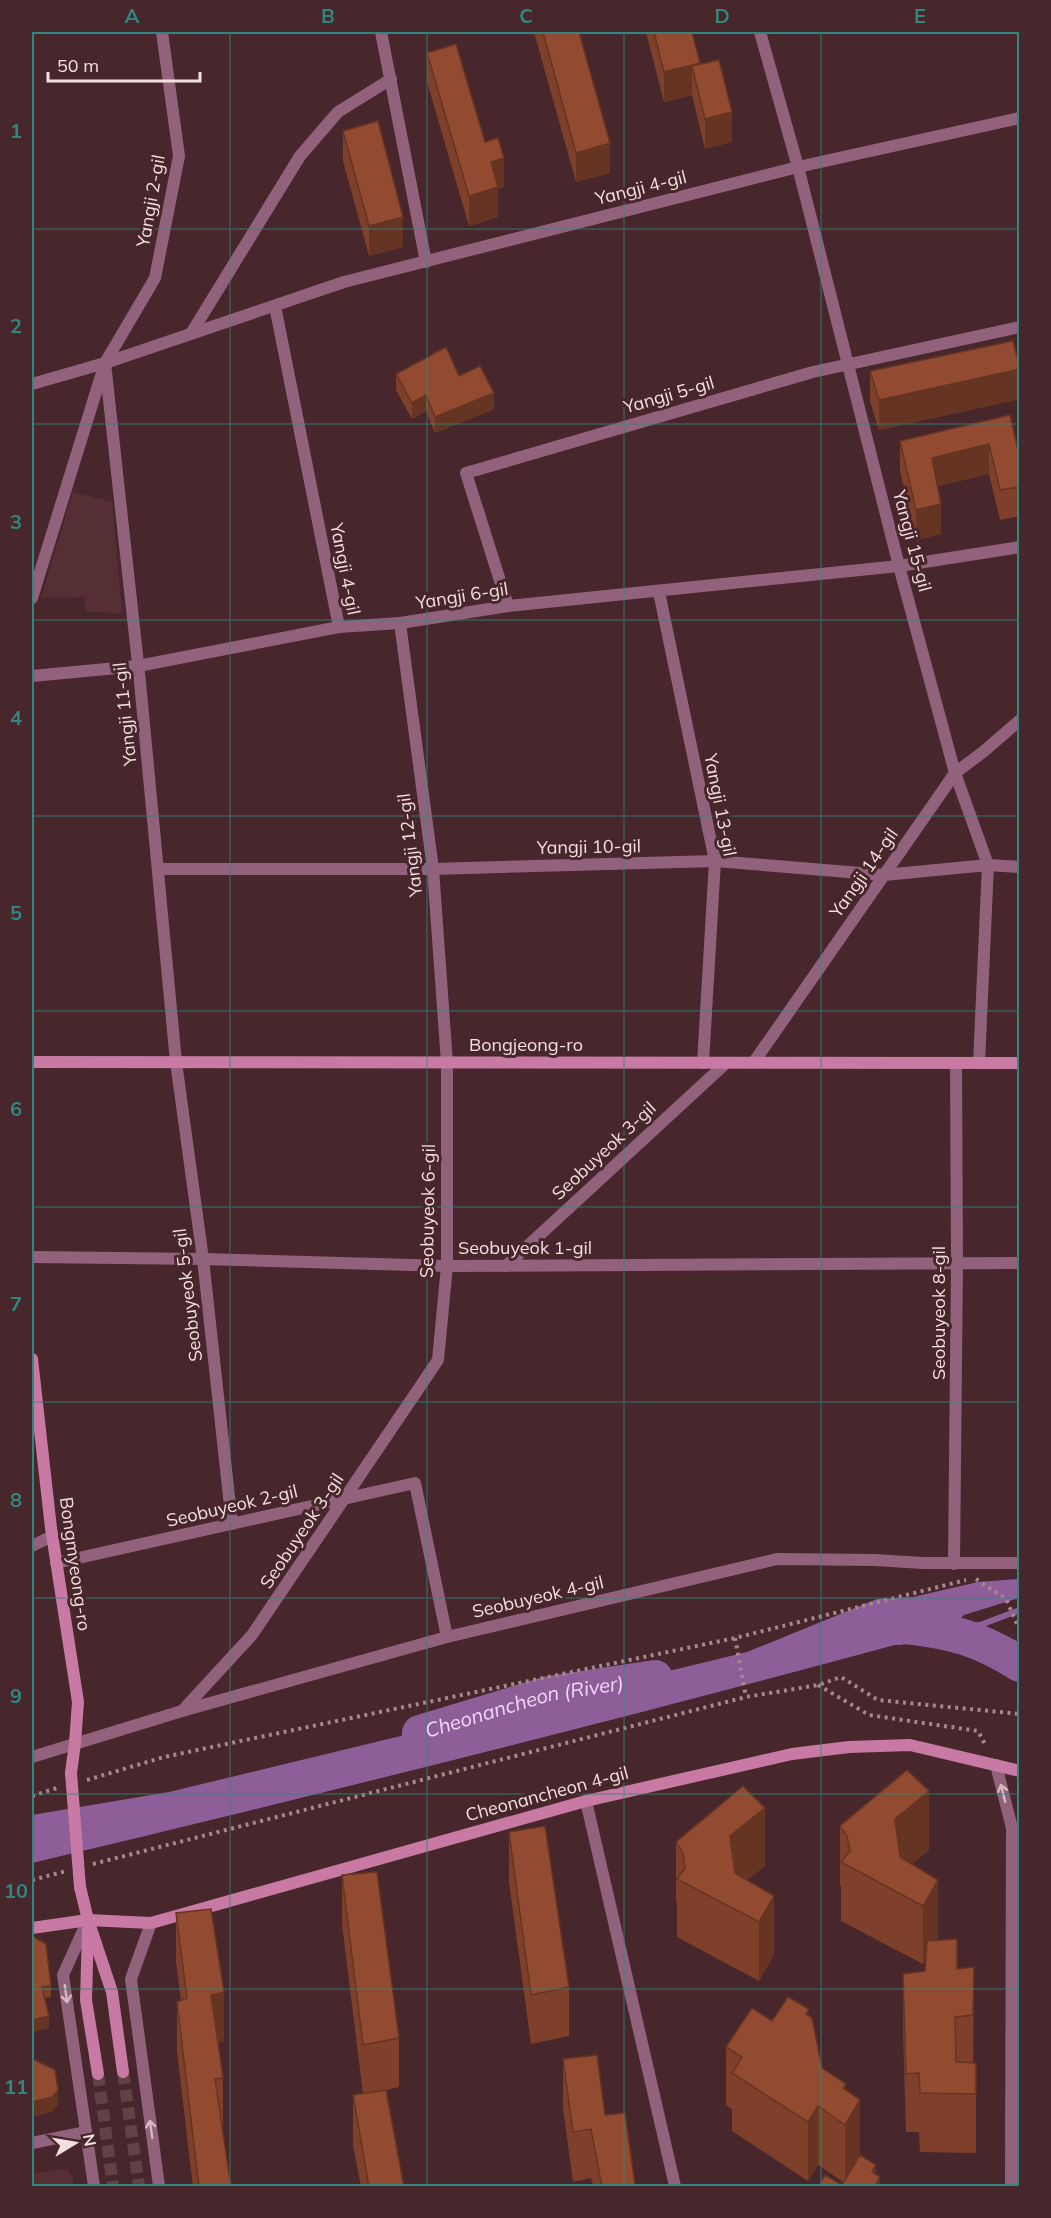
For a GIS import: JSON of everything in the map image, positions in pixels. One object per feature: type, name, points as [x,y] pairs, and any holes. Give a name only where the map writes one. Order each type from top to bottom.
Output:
[{"type":"street","name":"Yangji 2-gil","points":[[105,363],[155,278],[178,156],[162,32]]},
{"type":"street","points":[[381,32],[426,262]]},
{"type":"street","name":"Yangji 15-gil","points":[[760,32],[798,167],[899,566],[955,773],[988,865],[979,1063]]},
{"type":"street","points":[[192,332],[300,156],[338,112],[391,79]]},
{"type":"street","name":"Yangji 4-gil","points":[[32,384],[105,363],[344,282],[798,167],[1020,118]]},
{"type":"street","name":"Yangji 4-gil","points":[[275,306],[339,627]]},
{"type":"street","name":"Yangji 5-gil","points":[[508,606],[466,473],[813,372],[1020,327]]},
{"type":"street","points":[[32,598],[105,363]]},
{"type":"street","name":"Yangji 11-gil","points":[[105,363],[138,666],[176,1062]]},
{"type":"street","name":"Yangji 6-gil","points":[[32,676],[138,666],[339,627],[400,623],[508,606],[899,566],[1020,547]]},
{"type":"street","name":"Yangji 13-gil","points":[[659,592],[715,861],[703,1063]]},
{"type":"street","name":"Yangji 12-gil","points":[[400,623],[433,868],[447,1063]]},
{"type":"street","name":"Yangji 14-gil","points":[[754,1062],[955,773],[1020,720]]},
{"type":"street","name":"Yangji 10-gil","points":[[158,869],[433,868],[715,861],[884,876],[988,865],[1020,867]]},
{"type":"street","name":"Bongjeong-ro","points":[[32,1062],[1020,1063]]},
{"type":"street","name":"Seobuyeok 5-gil","points":[[176,1062],[203,1259],[232,1524]]},
{"type":"street","name":"Seobuyeok 6-gil","points":[[438,1360],[447,1266],[447,1063]]},
{"type":"street","name":"Seobuyeok 3-gil","points":[[506,1266],[726,1063]]},
{"type":"street","name":"Seobuyeok 8-gil","points":[[954,1564],[957,1064]]},
{"type":"street","name":"Seobuyeok 1-gil","points":[[32,1257],[447,1266],[1020,1263]]},
{"type":"street","name":"Bongmyeong-ro","points":[[32,1359],[52,1536],[78,1702],[73,1778],[80,1887],[88,1920]]},
{"type":"street","name":"Seobuyeok 3-gil","points":[[182,1711],[252,1635],[438,1360]]},
{"type":"street","name":"Seobuyeok 2-gil","points":[[56,1563],[415,1483],[447,1637]]},
{"type":"street","points":[[32,1546],[52,1536]]},
{"type":"street","name":"Seobuyeok 4-gil","points":[[32,1757],[182,1711],[447,1637],[777,1559],[954,1564],[1020,1563]]},
{"type":"street","name":"Cheonancheon 4-gil","points":[[32,1928],[88,1920],[151,1923],[586,1801],[792,1754],[849,1747],[910,1745],[1020,1771]]},
{"type":"street","points":[[996,1765],[1012,1828],[1011,2187]]},
{"type":"street","points":[[586,1801],[675,2187]]},
{"type":"street","points":[[88,1920],[112,1992],[123,2072]]},
{"type":"street","points":[[88,1920],[86,2000],[98,2074]]},
{"type":"street","points":[[88,1920],[63,1975],[94,2187]]},
{"type":"street","points":[[151,1923],[131,1979],[159,2187]]},
{"type":"street","points":[[32,2143],[86,2132]]},
{"type":"path","points":[[73,1778],[735,1638],[974,1578],[1006,1599],[1020,1631]]},
{"type":"path","points":[[735,1638],[746,1697]]},
{"type":"path","points":[[89,1865],[746,1697],[818,1685],[841,1677],[878,1700],[1020,1714]]},
{"type":"path","points":[[818,1685],[868,1715],[978,1731],[996,1765]]},
{"type":"path","points":[[32,1796],[65,1786]]},
{"type":"path","points":[[32,1880],[78,1868]]},
{"type":"shaded area","points":[[73,492],[112,502],[122,613],[86,612],[84,597],[41,598]]},
{"type":"shaded area","points":[[68,2170],[73,2178],[74,2186],[32,2186],[32,2174]]},
{"type":"water","points":[[1019,1579],[1019,1598],[964,1615],[946,1631],[490,1751],[32,1863],[32,1815],[169,1792],[747,1652],[877,1599],[913,1597],[978,1582]]},
{"type":"building","points":[[543,32],[579,32],[610,143],[576,153]]},
{"type":"building","points":[[654,32],[692,32],[700,63],[664,72]]},
{"type":"building","points":[[456,44],[485,142],[498,138],[504,158],[491,162],[498,187],[469,196],[427,53]]},
{"type":"building","points":[[719,60],[732,112],[705,119],[692,66]]},
{"type":"building","points":[[378,121],[403,217],[369,226],[343,131]]},
{"type":"building","points":[[1013,341],[1020,369],[879,400],[870,371]]},
{"type":"building","points":[[446,347],[459,376],[480,366],[494,393],[435,417],[426,395],[412,403],[396,374]]},
{"type":"building","points":[[1010,415],[1020,460],[1020,487],[1000,490],[989,444],[932,458],[941,504],[916,510],[900,441]]},
{"type":"building","points":[[907,1770],[929,1791],[895,1819],[900,1857],[938,1880],[923,1906],[841,1862],[850,1851],[847,1836],[840,1826]]},
{"type":"building","points":[[743,1786],[765,1808],[730,1836],[735,1873],[774,1896],[759,1922],[677,1879],[685,1868],[683,1853],[676,1842]]},
{"type":"building","points":[[545,1826],[569,1987],[531,1995],[509,1832]]},
{"type":"building","points":[[377,1872],[399,2038],[363,2045],[342,1875]]},
{"type":"building","points":[[211,1909],[224,1992],[211,1995],[223,2078],[215,2079],[231,2187],[199,2187],[177,2002],[187,1998],[176,1913]]},
{"type":"building","points":[[32,1937],[46,1944],[51,1986],[42,1987],[49,2016],[32,2020]]},
{"type":"building","points":[[957,1939],[957,1969],[974,1967],[973,2015],[955,2017],[956,2062],[976,2063],[976,2094],[920,2093],[919,2073],[906,2074],[903,1974],[925,1971],[927,1941]]},
{"type":"building","points":[[788,1997],[809,2009],[806,2014],[812,2018],[822,2068],[846,2084],[843,2088],[860,2100],[845,2125],[818,2106],[808,2122],[732,2073],[742,2057],[726,2047],[752,2008],[772,2021]]},
{"type":"building","points":[[597,2055],[605,2115],[625,2113],[635,2185],[602,2187],[591,2129],[573,2132],[563,2059]]},
{"type":"building","points":[[35,2060],[55,2070],[58,2090],[52,2097],[32,2102],[32,2061]]},
{"type":"building","points":[[386,2090],[404,2187],[369,2187],[353,2095]]},
{"type":"building","points":[[860,2155],[876,2165],[872,2172],[880,2177],[875,2187],[818,2187],[825,2175],[842,2185]]},
{"type":"waterway","points":[[945,1625],[980,1625],[1020,1610]]},
{"type":"waterway","name":"Cheonancheon (River)","points":[[899,1627],[922,1628],[952,1634],[992,1648],[1020,1664]]},
{"type":"waterway","name":"Cheonancheon (River)","points":[[420,1733],[549,1694],[655,1678]]},
{"type":"tunnel","points":[[123,2072],[139,2186]]},
{"type":"tunnel","points":[[98,2074],[113,2186]]}]
